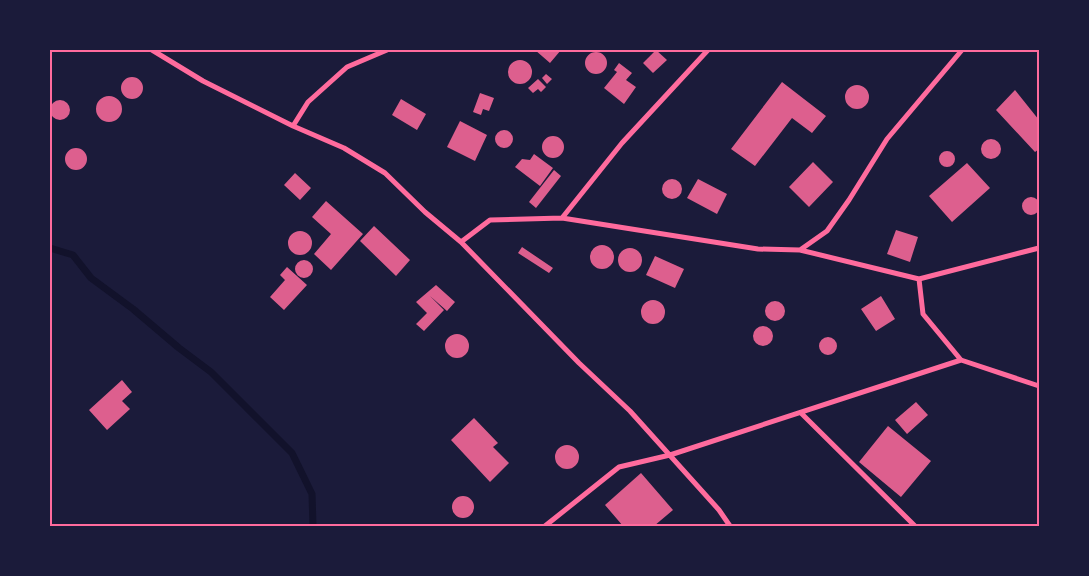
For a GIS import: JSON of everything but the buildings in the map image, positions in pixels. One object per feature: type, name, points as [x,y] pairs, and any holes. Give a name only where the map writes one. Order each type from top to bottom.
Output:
[{"type":"street","points":[[152,50],[203,81],[293,126],[344,148],[385,173],[425,212],[461,242],[579,363],[630,411],[730,526]]},
{"type":"street","points":[[293,126],[308,102],[347,67],[387,50]]},
{"type":"street","points":[[562,218],[622,142],[708,50]]},
{"type":"street","points":[[800,250],[827,231],[888,139],[962,50]]},
{"type":"street","points":[[461,242],[490,220],[562,218],[758,249],[800,250],[919,279],[1039,248]]},
{"type":"street","points":[[919,279],[923,314],[961,360],[1039,386]]},
{"type":"street","points":[[545,526],[619,467],[670,455],[961,360]]},
{"type":"street","points":[[801,413],[916,526]]},
{"type":"waterway","points":[[50,248],[73,255],[91,278],[211,372],[292,453],[312,494],[313,526]]}]
